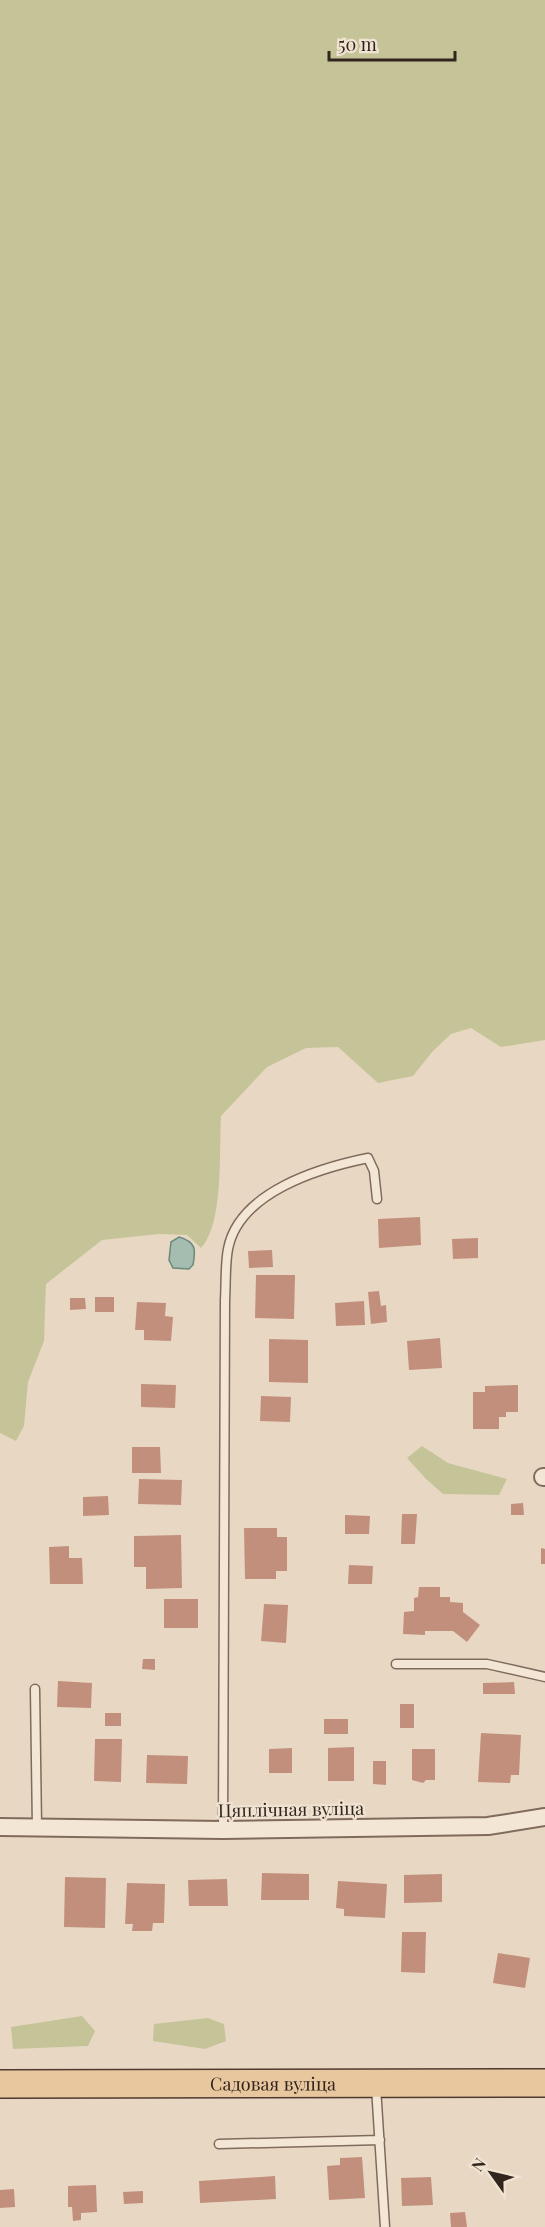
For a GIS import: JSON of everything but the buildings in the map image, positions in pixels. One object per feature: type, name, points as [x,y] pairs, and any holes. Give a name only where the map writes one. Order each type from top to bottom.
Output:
[{"type":"main road","name":"Садовая вуліца","points":[[0,2084],[545,2083]]},
{"type":"street","name":"Цяплічная вуліца","points":[[0,1827],[223,1830],[488,1826],[545,1817]]},
{"type":"lane","points":[[223,1830],[225,1300],[228,1248],[243,1214],[265,1195],[335,1165],[368,1158],[374,1171],[377,1198]]},
{"type":"lane","points":[[396,1664],[487,1664],[545,1677]]},
{"type":"lane","points":[[35,1689],[37,1828]]},
{"type":"lane","points":[[376,2084],[385,2227]]},
{"type":"lane","points":[[219,2144],[380,2140]]},
{"type":"green space","points":[[0,0],[545,0],[545,1040],[501,1047],[471,1028],[451,1034],[432,1052],[413,1076],[378,1083],[338,1047],[306,1048],[267,1067],[221,1116],[217,1205],[214,1222],[201,1248],[187,1235],[159,1234],[102,1240],[46,1284],[44,1341],[28,1382],[24,1426],[16,1441],[0,1433]]},
{"type":"green space","points":[[422,1446],[448,1463],[507,1479],[499,1495],[443,1494],[407,1458]]},
{"type":"green space","points":[[82,2016],[95,2031],[88,2046],[13,2049],[11,2027]]},
{"type":"green space","points":[[208,2018],[224,2024],[226,2041],[205,2049],[153,2041],[154,2024]]},
{"type":"shaded area","points":[[179,1237],[189,1241],[194,1247],[193,1265],[189,1269],[173,1268],[169,1260],[171,1242]]}]
